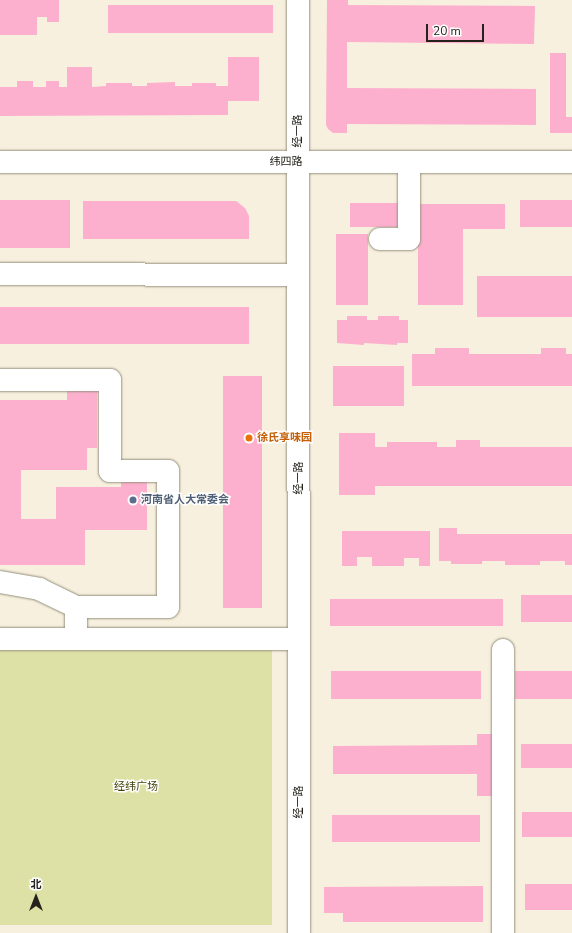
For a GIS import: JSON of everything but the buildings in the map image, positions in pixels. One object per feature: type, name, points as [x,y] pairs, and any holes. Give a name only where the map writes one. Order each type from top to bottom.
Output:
[{"type":"street","name":"经一路","points":[[298,0],[299,933]]},
{"type":"street","name":"纬四路","points":[[0,162],[572,162]]},
{"type":"street","points":[[380,239],[409,239],[409,162]]},
{"type":"street","points":[[0,274],[298,275]]},
{"type":"street","points":[[0,380],[110,380],[110,471],[168,471],[168,607],[76,607],[39,589],[0,582]]},
{"type":"street","points":[[76,607],[76,639]]},
{"type":"street","points":[[0,639],[299,639]]},
{"type":"street","points":[[503,650],[503,933]]},
{"type":"green space","name":"经纬广场","points":[[0,648],[272,648],[272,925],[0,925]]},
{"type":"place","name":"徐氏享味园","points":[[249,438]]},
{"type":"place","name":"河南省人大常委会","points":[[133,500]]}]
